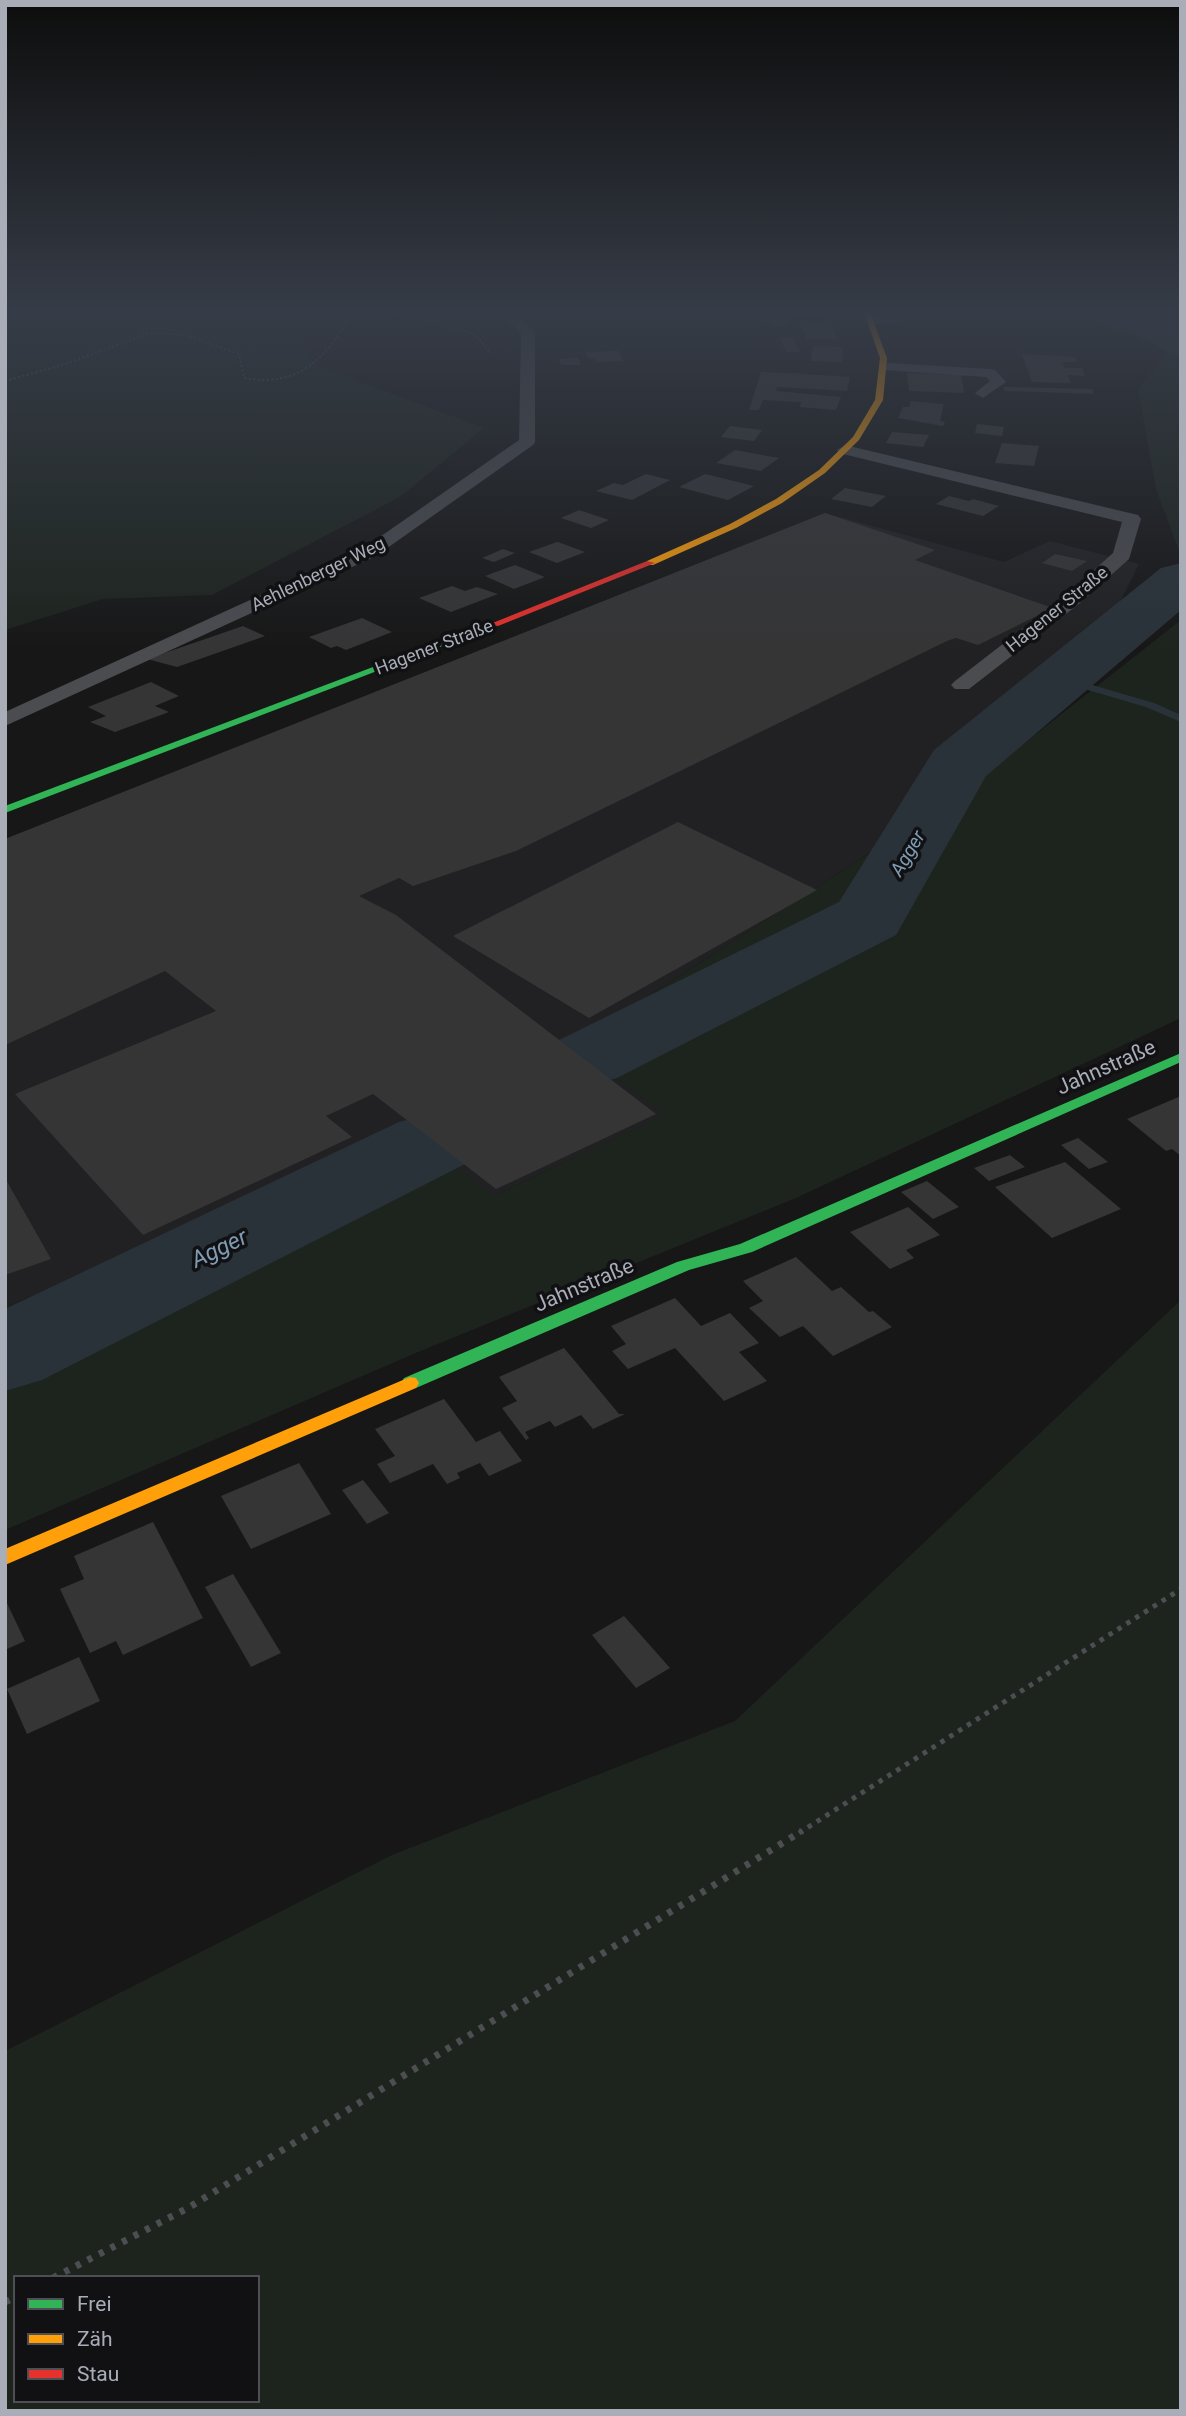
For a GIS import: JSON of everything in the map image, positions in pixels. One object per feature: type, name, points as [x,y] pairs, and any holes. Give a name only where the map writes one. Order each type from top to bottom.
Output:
[{"type":"main road","name":"Hagener Straße","points":[[5,810],[681,550],[751,517],[799,488],[845,450],[865,425]]},
{"type":"main road","name":"Jahnstraße","points":[[5,1557],[684,1266],[747,1248],[1181,1057]]},
{"type":"lane","name":"Aehlenberger Weg","points":[[5,720],[370,552],[527,442],[527,425]]},
{"type":"lane","name":"Hagener Straße","points":[[845,450],[1132,519],[1122,555],[1073,599],[962,685]]},
{"type":"path","points":[[57,2276],[200,2201],[741,1870],[1181,1588]]},
{"type":"shaded area","points":[[5,425],[475,425],[484,428],[400,497],[212,595],[103,599],[5,630]]},
{"type":"shaded area","points":[[1144,425],[1181,425],[1181,556],[1156,489]]},
{"type":"shaded area","points":[[825,513],[1004,562],[1050,541],[1139,564],[1107,628],[956,797],[573,1045],[665,1115],[493,1196],[98,1270],[5,1307],[5,839]]},
{"type":"shaded area","points":[[1181,620],[1181,1018],[796,1198],[418,1352],[5,1530],[5,1307],[98,1270],[409,1129],[493,1196],[664,1115],[573,1045],[956,797]]},
{"type":"shaded area","points":[[1181,1300],[1181,2411],[5,2411],[5,2051],[392,1855],[735,1721]]},
{"type":"building","points":[[977,425],[1004,427],[1002,436],[975,433]]},
{"type":"building","points":[[730,426],[762,430],[754,441],[721,437]]},
{"type":"building","points":[[892,432],[929,435],[923,447],[886,443]]},
{"type":"building","points":[[1002,443],[1039,446],[1034,466],[995,463]]},
{"type":"building","points":[[735,450],[779,458],[761,471],[716,463]]},
{"type":"building","points":[[646,474],[670,480],[632,500],[596,491],[614,483],[623,485]]},
{"type":"building","points":[[705,474],[754,486],[728,500],[679,487]]},
{"type":"building","points":[[845,488],[886,496],[872,507],[831,499]]},
{"type":"building","points":[[949,496],[999,506],[983,516],[936,504]]},
{"type":"building","points":[[579,510],[609,520],[591,528],[561,518]]},
{"type":"building","points":[[825,513],[935,550],[915,560],[1053,608],[978,645],[956,638],[947,641],[516,851],[413,886],[399,878],[359,896],[396,915],[656,1114],[496,1189],[373,1094],[326,1116],[352,1137],[143,1235],[15,1094],[216,1011],[165,971],[5,1045],[5,839]]},
{"type":"building","points":[[557,542],[585,552],[557,563],[529,552]]},
{"type":"building","points":[[503,549],[515,553],[494,562],[482,558]]},
{"type":"building","points":[[1055,554],[1087,561],[1072,571],[1042,563]]},
{"type":"building","points":[[515,565],[545,577],[514,589],[485,576]]},
{"type":"building","points":[[452,586],[465,591],[477,587],[498,594],[451,612],[419,598]]},
{"type":"building","points":[[362,618],[392,632],[346,650],[337,646],[331,648],[309,637]]},
{"type":"building","points":[[243,626],[265,636],[177,667],[147,659]]},
{"type":"building","points":[[151,682],[179,696],[155,706],[169,712],[115,732],[90,722],[106,716],[88,707]]},
{"type":"building","points":[[678,822],[817,890],[589,1018],[453,936]]},
{"type":"building","points":[[1181,1096],[1181,1156],[1172,1149],[1166,1151],[1127,1119]]},
{"type":"building","points":[[1078,1138],[1108,1162],[1089,1169],[1061,1145]]},
{"type":"building","points":[[1010,1155],[1025,1167],[989,1181],[974,1168]]},
{"type":"building","points":[[1065,1162],[1121,1209],[1052,1238],[995,1187]]},
{"type":"building","points":[[5,1178],[51,1259],[5,1275]]},
{"type":"building","points":[[927,1181],[959,1207],[933,1219],[901,1192]]},
{"type":"building","points":[[908,1207],[940,1235],[906,1250],[914,1258],[890,1269],[850,1232]]},
{"type":"building","points":[[796,1257],[832,1291],[841,1287],[869,1312],[873,1311],[892,1327],[833,1356],[803,1326],[780,1337],[749,1308],[763,1301],[743,1281]]},
{"type":"building","points":[[675,1298],[701,1326],[730,1313],[759,1343],[739,1352],[767,1381],[724,1401],[675,1348],[628,1369],[612,1351],[626,1344],[611,1326]]},
{"type":"building","points":[[564,1348],[619,1414],[625,1414],[593,1429],[581,1415],[555,1427],[550,1421],[525,1432],[529,1438],[526,1440],[502,1408],[517,1401],[499,1377]]},
{"type":"building","points":[[444,1399],[476,1442],[500,1431],[522,1461],[489,1476],[480,1463],[457,1473],[460,1478],[447,1484],[433,1464],[390,1483],[377,1464],[395,1456],[375,1429]]},
{"type":"building","points":[[299,1463],[331,1514],[251,1549],[221,1496]]},
{"type":"building","points":[[363,1480],[389,1513],[367,1524],[342,1490]]},
{"type":"building","points":[[153,1522],[203,1618],[123,1655],[116,1641],[90,1653],[60,1589],[84,1579],[74,1556]]},
{"type":"building","points":[[233,1574],[281,1653],[251,1667],[205,1587]]},
{"type":"building","points":[[5,1599],[25,1641],[5,1650]]},
{"type":"building","points":[[624,1616],[670,1668],[636,1688],[592,1635]]},
{"type":"building","points":[[79,1657],[100,1701],[27,1734],[7,1689]]},
{"type":"waterway","name":"Agger","points":[[586,1060],[868,918],[958,765],[1181,580]]},
{"type":"waterway","points":[[1077,666],[1085,686],[1150,705],[1181,719]]},
{"type":"waterway","name":"Agger","points":[[5,1353],[432,1143]]},
{"type":"traffic: fast","points":[[5,810],[495,624]]},
{"type":"traffic: fast","points":[[410,1383],[683,1266],[746,1248],[1181,1057]]},
{"type":"traffic: slow","points":[[650,563],[733,526],[779,501],[822,472],[857,438],[865,425]]},
{"type":"traffic: slow","points":[[5,1557],[410,1383]]},
{"type":"traffic: jam","points":[[495,624],[650,563]]}]
